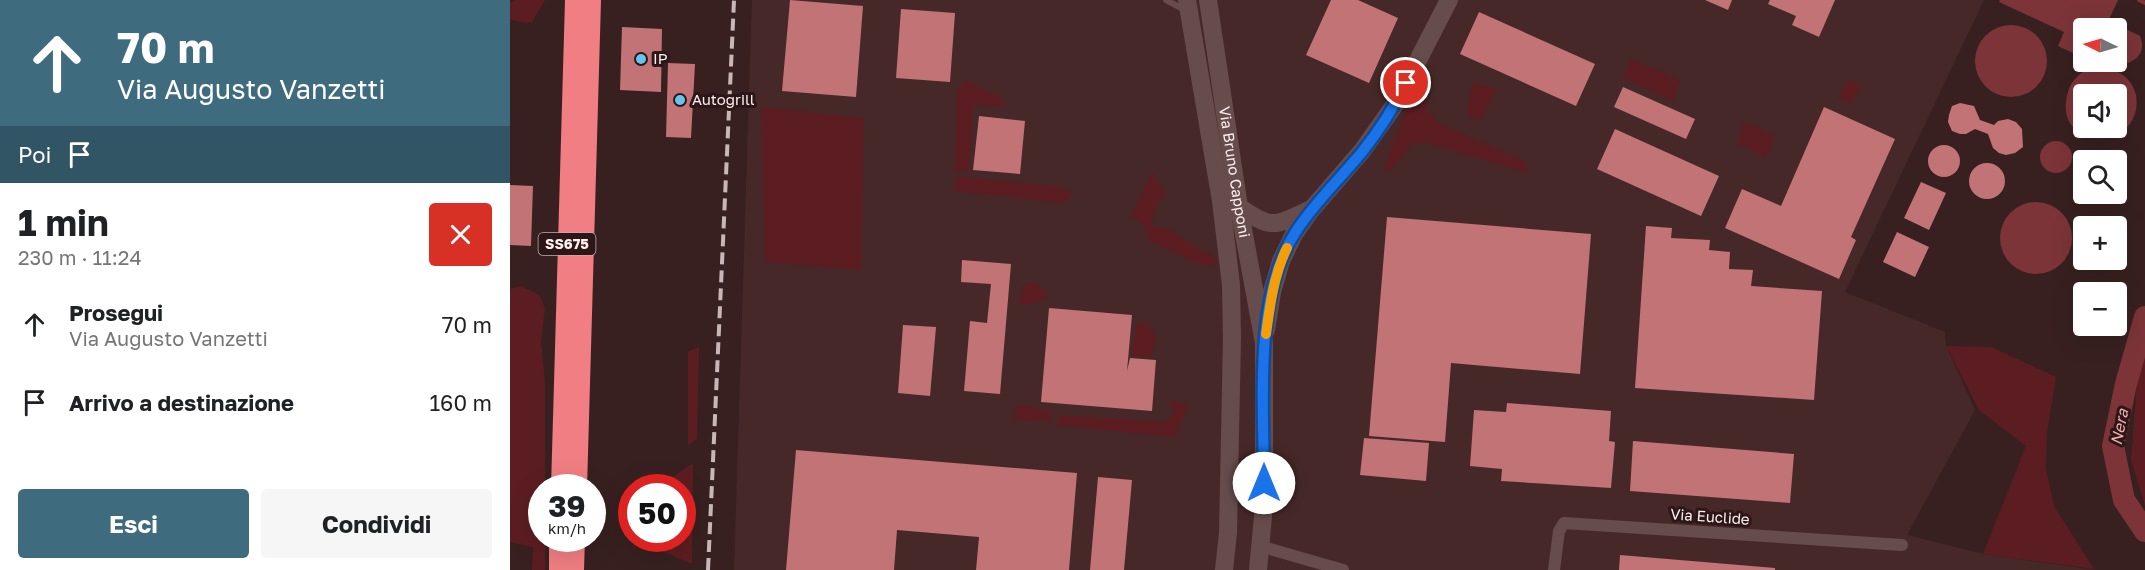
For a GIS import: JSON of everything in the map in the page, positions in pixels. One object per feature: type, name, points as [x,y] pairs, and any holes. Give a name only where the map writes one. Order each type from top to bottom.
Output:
[{"type":"highway","name":"SS675","points":[[560,474],[574,0]]},
{"type":"highway","name":"SS675","points":[[578,474],[591,0]]},
{"type":"highway","points":[[558,552],[558,570]]},
{"type":"highway","points":[[575,570],[576,552]]},
{"type":"main road","name":"Via Bruno Capponi","points":[[1208,0],[1239,207],[1264,343],[1264,506],[1258,570]]},
{"type":"main road","points":[[1264,343],[1272,292],[1281,261],[1294,234],[1311,210],[1362,151],[1396,103],[1449,0]]},
{"type":"main road","name":"Via Bruno Capponi","points":[[1188,6],[1221,201],[1231,285],[1228,533],[1224,570]]},
{"type":"main road","points":[[1239,207],[1258,220],[1269,224],[1280,223],[1311,210]]},
{"type":"main road","points":[[1232,338],[1239,332],[1248,331],[1254,333],[1264,343]]},
{"type":"street","name":"Via Euclide","points":[[1554,570],[1559,531],[1564,523],[1902,545]]},
{"type":"street","points":[[1260,546],[1343,570]]},
{"type":"lane","points":[[1166,0],[1188,6]]},
{"type":"shaded area","points":[[516,0],[545,0],[532,22],[525,23],[510,19],[510,3]]},
{"type":"shaded area","points":[[752,0],[1984,0],[1845,292],[1945,332],[1946,346],[1975,410],[1907,535],[1983,554],[2095,570],[734,570]]},
{"type":"shaded area","points":[[2000,0],[2118,0],[2110,18],[2073,18],[2073,53],[2058,46],[2064,32],[1999,2]]},
{"type":"shaded area","points":[[2011,25],[2031,31],[2041,41],[2047,61],[2041,81],[2031,91],[2011,97],[1991,91],[1981,81],[1975,61],[1981,41],[1991,31]]},
{"type":"shaded area","points":[[2127,30],[2140,36],[2142,45],[2139,55],[2128,63]]},
{"type":"shaded area","points":[[1631,59],[1680,80],[1674,101],[1622,77]]},
{"type":"shaded area","points":[[2084,72],[2117,72],[2130,82],[2136,95],[2135,114],[2127,128],[2127,84],[2073,84],[2072,126],[2066,112],[2068,92],[2072,83]]},
{"type":"shaded area","points":[[1849,79],[1861,86],[1851,104],[1838,98]]},
{"type":"shaded area","points":[[966,81],[997,95],[1006,105],[995,107],[973,104],[969,170],[955,172],[957,89]]},
{"type":"shaded area","points":[[1473,82],[1497,89],[1480,121],[1466,115]]},
{"type":"shaded area","points":[[1427,98],[1425,108],[1439,123],[1526,162],[1528,173],[1428,143],[1411,144],[1391,170],[1383,170],[1408,106]]},
{"type":"shaded area","points":[[761,107],[864,118],[861,270],[765,262]]},
{"type":"shaded area","points":[[1744,122],[1775,136],[1765,158],[1737,143]]},
{"type":"shaded area","points":[[2056,141],[2067,146],[2072,157],[2067,168],[2056,173],[2045,168],[2040,157],[2045,146]]},
{"type":"shaded area","points":[[1152,173],[1165,192],[1153,214],[1152,226],[1168,229],[1218,259],[1212,266],[1197,263],[1148,240],[1144,225],[1131,216]]},
{"type":"shaded area","points":[[956,176],[1056,186],[1074,194],[1063,203],[954,191]]},
{"type":"shaded area","points":[[2036,202],[2050,205],[2062,212],[2069,224],[2072,238],[2069,252],[2062,264],[2050,271],[2036,274],[2022,271],[2010,264],[2003,252],[2000,238],[2003,224],[2010,212],[2022,205]]},
{"type":"shaded area","points":[[1036,283],[1049,295],[1039,302],[1023,305],[1019,302],[1024,284]]},
{"type":"shaded area","points":[[521,286],[539,295],[545,308],[541,341],[545,383],[545,474],[528,474],[528,546],[510,542],[510,289]]},
{"type":"shaded area","points":[[1146,321],[1156,337],[1151,357],[1131,356],[1136,325]]},
{"type":"shaded area","points":[[1946,346],[1991,347],[2056,377],[2047,432],[2046,469],[2054,506],[2094,569],[1983,554],[2026,446],[1979,410]]},
{"type":"shaded area","points":[[699,347],[697,439],[688,445],[688,352]]},
{"type":"shaded area","points":[[2145,350],[2145,506],[2131,460],[2138,370]]},
{"type":"shaded area","points":[[1170,400],[1188,405],[1175,437],[1056,425],[1059,415],[1166,422],[1177,409],[1170,408]]},
{"type":"shaded area","points":[[1026,405],[1052,412],[1050,421],[1014,420],[1016,406]]},
{"type":"shaded area","points":[[693,463],[693,474],[677,474]]},
{"type":"shaded area","points":[[533,552],[545,552],[545,570],[532,570]]},
{"type":"shaded area","points":[[664,552],[692,552],[692,564]]},
{"type":"building","points":[[790,0],[863,6],[856,97],[782,91]]},
{"type":"building","points":[[1331,0],[1358,0],[1398,18],[1369,83],[1306,55]]},
{"type":"building","points":[[1705,0],[1732,0],[1728,10]]},
{"type":"building","points":[[1770,0],[1835,0],[1819,37],[1792,25],[1796,16],[1768,4]]},
{"type":"building","points":[[901,9],[955,13],[950,82],[896,78]]},
{"type":"building","points":[[1479,12],[1595,64],[1576,106],[1460,54]]},
{"type":"building","name":"IP","points":[[622,27],[662,29],[661,92],[620,90]]},
{"type":"building","name":"Autogrill","points":[[668,63],[695,64],[691,138],[666,137]]},
{"type":"building","points":[[1623,87],[1695,119],[1686,139],[1614,107]]},
{"type":"building","points":[[1960,103],[1974,106],[1980,120],[1994,125],[1998,121],[2008,119],[2016,122],[2022,129],[2023,147],[2015,153],[2006,155],[1993,148],[1988,134],[1975,129],[1966,134],[1952,131],[1948,122],[1949,115],[1952,106]]},
{"type":"building","points":[[1824,107],[1895,139],[1851,237],[1856,240],[1839,279],[1725,228],[1742,189],[1781,206]]},
{"type":"building","points":[[979,116],[1025,121],[1020,174],[973,170]]},
{"type":"building","points":[[1615,129],[1719,176],[1701,216],[1597,169]]},
{"type":"building","points":[[1944,145],[1955,150],[1960,161],[1955,172],[1944,177],[1933,172],[1928,161],[1933,150]]},
{"type":"building","points":[[1987,163],[2000,168],[2005,181],[2000,194],[1987,199],[1974,194],[1969,181],[1974,168]]},
{"type":"building","points":[[1921,182],[1946,193],[1929,230],[1904,218]]},
{"type":"building","points":[[510,185],[533,186],[531,246],[510,245]]},
{"type":"building","points":[[1387,217],[1591,234],[1580,374],[1451,363],[1445,442],[1369,436]]},
{"type":"building","points":[[1646,226],[1672,228],[1671,238],[1710,240],[1709,250],[1730,252],[1729,269],[1753,270],[1751,286],[1822,291],[1814,400],[1635,388]]},
{"type":"building","points":[[1897,232],[1929,247],[1915,277],[1883,262]]},
{"type":"building","points":[[962,260],[1011,264],[1000,394],[964,391],[970,321],[987,323],[991,284],[961,282]]},
{"type":"building","points":[[1049,308],[1132,315],[1127,371],[1130,358],[1156,360],[1152,411],[1041,402]]},
{"type":"building","points":[[903,325],[936,327],[930,396],[898,393]]},
{"type":"building","points":[[1507,403],[1611,411],[1609,441],[1615,442],[1611,488],[1501,481],[1502,469],[1470,466],[1474,410],[1506,412]]},
{"type":"building","points":[[1364,438],[1429,443],[1426,481],[1360,475]]},
{"type":"building","points":[[1633,441],[1794,454],[1790,503],[1630,491]]},
{"type":"building","points":[[796,450],[1077,473],[1069,570],[976,570],[979,537],[897,530],[894,570],[786,570]]},
{"type":"building","points":[[1098,477],[1132,480],[1124,570],[1090,570]]},
{"type":"building","points":[[1620,555],[1775,568],[1775,570],[1619,570]]},
{"type":"waterway","points":[[2139,0],[2145,3]]},
{"type":"waterway","name":"Nera","points":[[2145,317],[2126,384],[2113,446],[2124,500],[2145,531]]},
{"type":"railway","points":[[708,570],[734,0]]},
{"type":"slow traffic","points":[[1266,334],[1272,292],[1287,248]]},
{"type":"place","name":"IP","points":[[641,59]]},
{"type":"place","name":"Autogrill","points":[[680,100]]},
{"type":"route","points":[[1264,483],[1264,343],[1272,292],[1281,261],[1294,234],[1311,210],[1362,151],[1396,103],[1406,83]]}]
